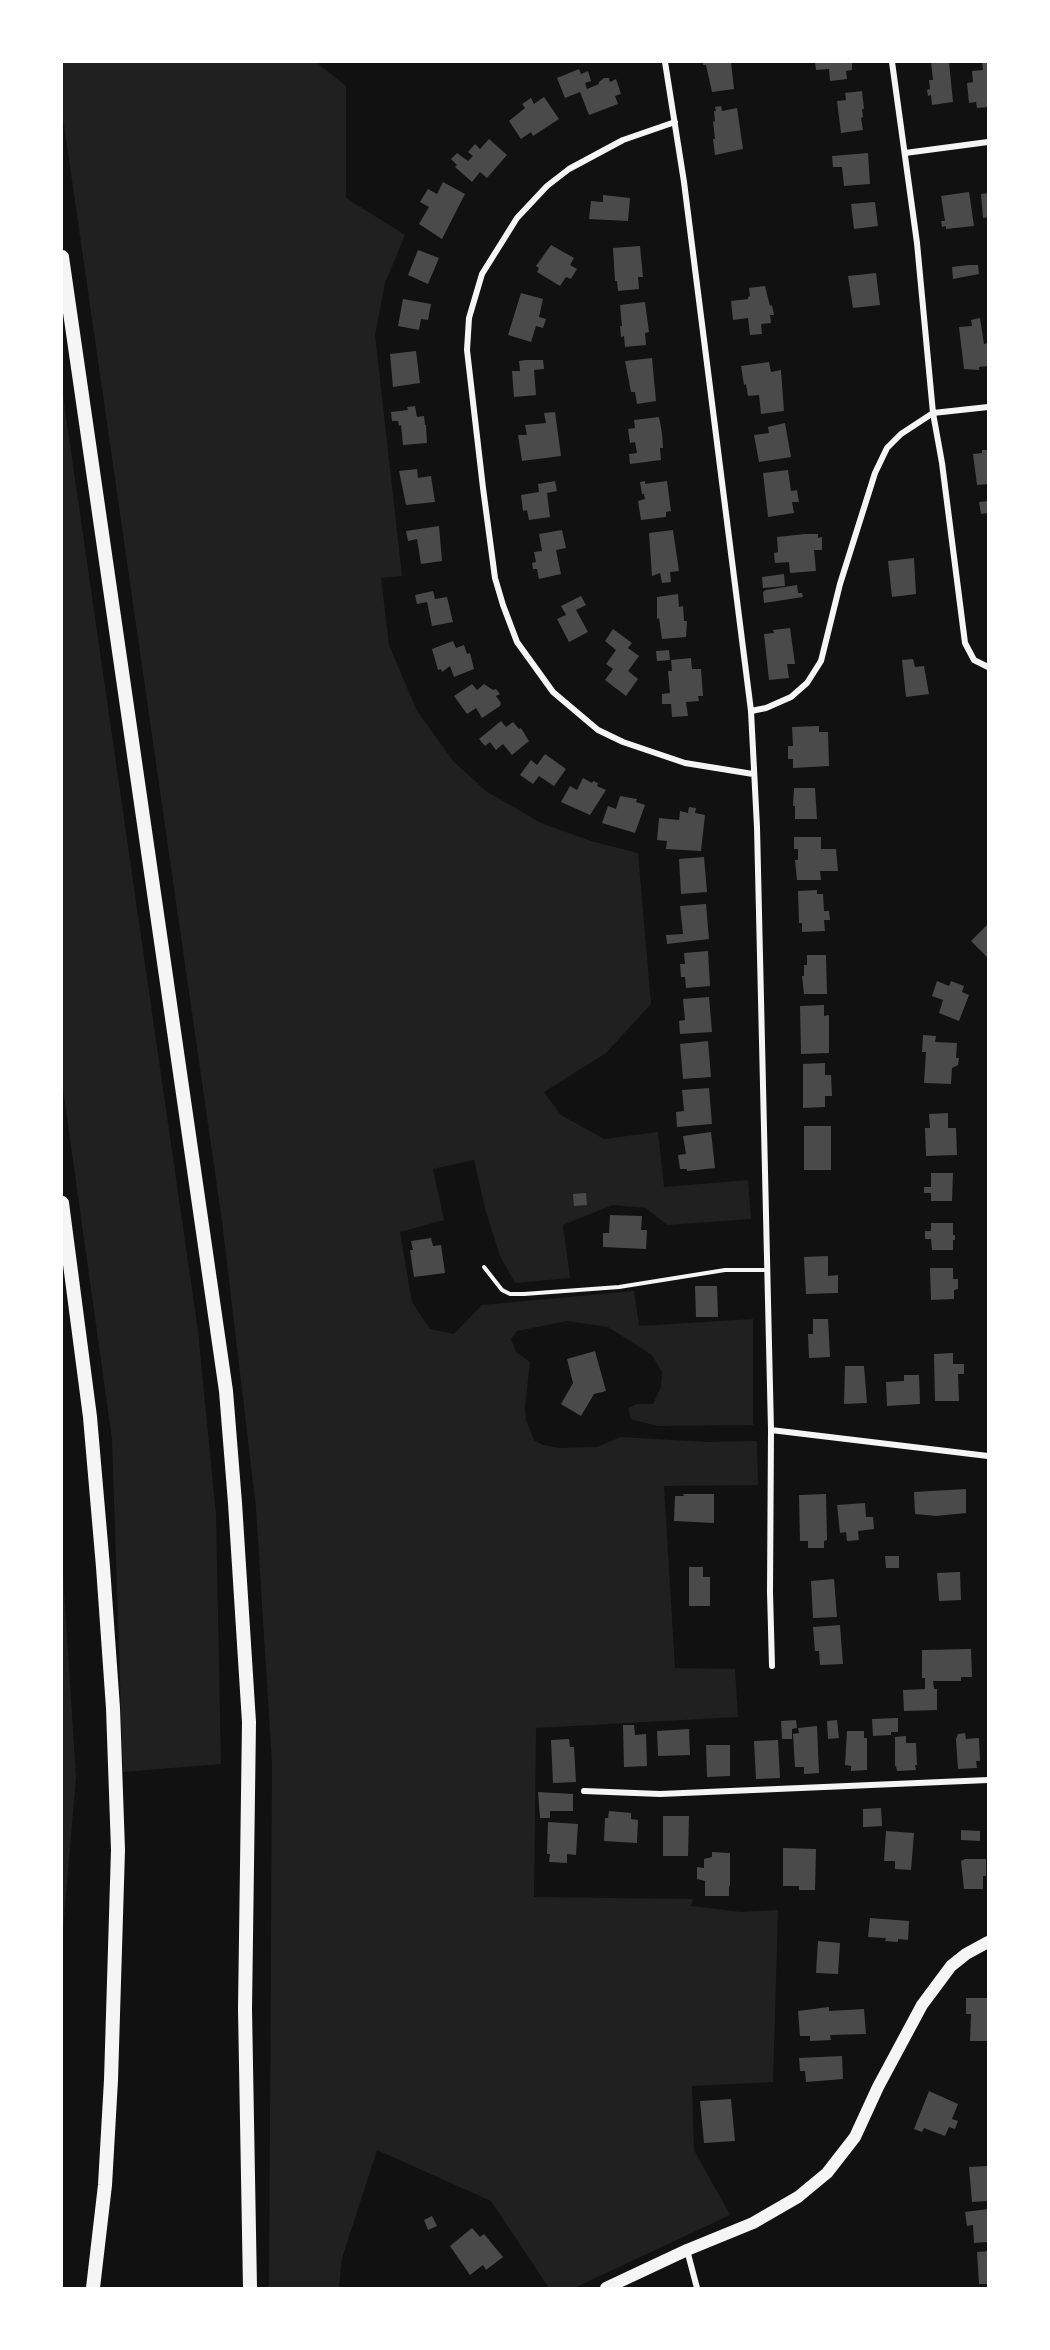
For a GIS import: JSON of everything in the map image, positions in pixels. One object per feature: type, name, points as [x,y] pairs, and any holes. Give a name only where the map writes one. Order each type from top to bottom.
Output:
[{"type":"highway","points":[[62,257],[227,1402],[236,1503],[249,1722],[246,2009],[250,2289]]},
{"type":"highway","points":[[62,1203],[90,1417],[104,1567],[113,1708],[118,1850],[111,2080],[105,2185],[93,2289]]},
{"type":"main road","points":[[606,2289],[687,2250],[753,2223],[798,2197],[827,2173],[855,2137],[878,2087],[922,2005],[951,1966],[966,1954],[988,1942]]},
{"type":"street","points":[[665,62],[675,122],[751,711],[757,827],[771,1430],[772,1666]]},
{"type":"street","points":[[892,62],[917,243],[933,413],[942,463],[964,643],[974,660],[988,667]]},
{"type":"street","points":[[675,122],[623,140],[569,169],[547,186],[517,218],[482,274],[469,318],[467,350],[483,488],[495,578],[503,604],[517,642],[554,692],[598,730],[623,742],[685,763],[753,774]]},
{"type":"street","points":[[905,153],[988,142]]},
{"type":"street","points":[[751,711],[766,708],[791,697],[807,683],[821,661],[840,584],[875,473],[887,448],[901,434],[933,413],[988,407]]},
{"type":"street","points":[[771,1430],[988,1456]]},
{"type":"street","points":[[584,1791],[660,1794],[988,1780]]},
{"type":"street","points":[[687,2250],[697,2289]]},
{"type":"lane","points":[[484,1267],[502,1290],[510,1294],[620,1287],[725,1270],[767,1270]]},
{"type":"shaded area","points":[[62,62],[316,62],[346,86],[346,198],[405,235],[385,283],[375,335],[402,576],[381,578],[389,645],[417,711],[454,762],[486,791],[541,823],[591,841],[638,853],[651,1004],[606,1053],[544,1092],[561,1115],[604,1139],[658,1132],[664,1187],[748,1180],[751,1219],[667,1225],[646,1208],[613,1205],[563,1225],[570,1278],[515,1283],[500,1256],[485,1208],[474,1160],[433,1169],[444,1220],[400,1232],[412,1302],[430,1329],[454,1334],[482,1305],[634,1291],[639,1326],[753,1319],[753,1425],[657,1426],[631,1419],[628,1408],[637,1404],[653,1404],[661,1387],[662,1372],[652,1355],[608,1327],[567,1321],[517,1331],[511,1339],[516,1352],[530,1362],[525,1407],[526,1420],[534,1440],[543,1445],[560,1448],[597,1447],[621,1437],[706,1442],[757,1441],[758,1485],[664,1486],[675,1668],[735,1669],[738,1717],[536,1728],[534,1897],[693,1899],[691,1906],[741,1912],[778,1910],[773,2082],[692,2086],[694,2150],[730,2215],[574,2288],[549,2288],[491,2201],[377,2150],[342,2258],[339,2288],[269,2288],[272,1763],[256,1508],[222,1221],[62,111]]},
{"type":"shaded area","points":[[62,389],[198,1331],[216,1515],[221,1764],[123,1772],[112,1439],[62,1082]]},
{"type":"shaded area","points":[[62,1558],[76,1777],[62,1942]]},
{"type":"building","points":[[703,62],[731,62],[734,89],[712,92],[706,65],[703,65]]},
{"type":"building","points":[[815,62],[852,62],[852,70],[846,71],[847,79],[830,81],[829,69],[816,70]]},
{"type":"building","points":[[931,62],[949,62],[953,102],[932,105],[931,95],[928,96],[927,90],[930,89],[929,80],[933,80]]},
{"type":"building","points":[[982,62],[988,62],[988,107],[977,108],[976,102],[969,103],[967,83],[973,82],[972,71],[983,70]]},
{"type":"building","points":[[579,69],[581,74],[588,71],[591,81],[585,83],[587,89],[599,84],[604,78],[609,78],[610,82],[616,79],[621,94],[615,96],[618,104],[589,115],[580,92],[565,98],[557,78]]},
{"type":"building","points":[[862,91],[863,130],[841,133],[837,101],[846,100],[845,93]]},
{"type":"building","points":[[544,97],[559,119],[533,136],[531,132],[521,139],[509,121],[525,108],[522,104],[531,98],[534,104]]},
{"type":"building","points":[[721,106],[722,111],[737,108],[743,149],[715,155],[714,111],[716,111],[715,107]]},
{"type":"building","points":[[489,139],[507,155],[487,178],[480,172],[472,182],[455,167],[457,165],[451,159],[457,153],[468,161],[473,156],[468,152],[475,144],[480,149]]},
{"type":"building","points":[[868,153],[870,184],[844,186],[842,167],[833,167],[832,156]]},
{"type":"building","points":[[443,182],[465,194],[442,239],[419,224],[429,207],[420,202],[428,189],[437,194]]},
{"type":"building","points":[[969,192],[974,226],[946,229],[946,226],[942,227],[941,221],[945,221],[941,196]]},
{"type":"building","points":[[988,193],[988,217],[983,218],[981,194]]},
{"type":"building","points":[[603,195],[630,198],[628,221],[589,219],[591,201],[603,202]]},
{"type":"building","points":[[875,202],[878,226],[854,229],[851,204]]},
{"type":"building","points":[[551,245],[574,258],[570,265],[577,269],[571,279],[566,277],[560,286],[537,272],[539,268],[536,266]]},
{"type":"building","points":[[640,246],[643,277],[638,277],[639,289],[618,291],[617,281],[615,281],[613,248]]},
{"type":"building","points":[[418,250],[439,258],[428,284],[408,275]]},
{"type":"building","points":[[978,265],[979,274],[953,279],[952,267]]},
{"type":"building","points":[[876,273],[880,305],[853,308],[848,276]]},
{"type":"building","points":[[765,286],[774,315],[770,315],[771,323],[761,324],[762,334],[750,335],[748,318],[733,320],[731,301],[748,299],[749,288]]},
{"type":"building","points":[[521,293],[543,299],[539,317],[546,319],[543,328],[536,326],[531,342],[508,335]]},
{"type":"building","points":[[403,299],[431,304],[428,320],[421,319],[419,330],[398,326]]},
{"type":"building","points":[[645,302],[649,332],[645,333],[646,345],[625,347],[624,336],[621,337],[620,305]]},
{"type":"building","points":[[980,318],[984,344],[988,343],[988,366],[979,367],[979,370],[964,369],[959,327],[972,326],[971,320]]},
{"type":"building","points":[[416,351],[420,383],[393,387],[390,354]]},
{"type":"building","points":[[652,358],[656,401],[637,404],[635,392],[631,392],[625,361]]},
{"type":"building","points":[[543,360],[544,369],[534,370],[536,395],[514,397],[512,371],[520,371],[519,361]]},
{"type":"building","points":[[769,362],[771,372],[781,370],[784,411],[761,414],[759,395],[748,396],[741,366]]},
{"type":"building","points":[[415,406],[417,417],[424,416],[427,443],[403,445],[401,425],[399,426],[398,421],[392,421],[391,412],[408,410],[407,407]]},
{"type":"building","points":[[555,412],[561,456],[522,461],[518,435],[527,435],[525,425],[546,423],[544,413]]},
{"type":"building","points":[[659,417],[663,448],[660,448],[661,460],[630,464],[629,454],[637,453],[635,442],[630,443],[628,429],[635,428],[634,420]]},
{"type":"building","points":[[785,423],[791,457],[759,462],[754,435],[769,433],[768,427]]},
{"type":"building","points":[[982,450],[988,450],[988,484],[977,485],[973,454],[982,453]]},
{"type":"building","points":[[417,469],[418,478],[431,476],[435,502],[406,505],[399,471]]},
{"type":"building","points":[[788,470],[791,491],[797,490],[799,502],[792,502],[794,513],[768,517],[763,473]]},
{"type":"building","points":[[555,481],[557,491],[547,493],[550,517],[529,520],[527,510],[523,511],[521,495],[539,492],[538,484]]},
{"type":"building","points":[[645,481],[645,484],[667,481],[671,511],[666,512],[666,517],[641,520],[638,501],[645,499],[640,482]]},
{"type":"building","points":[[988,501],[988,513],[981,514],[979,502]]},
{"type":"building","points":[[439,526],[442,561],[421,564],[417,539],[408,541],[406,531]]},
{"type":"building","points":[[562,530],[566,548],[556,550],[561,574],[539,579],[537,569],[533,569],[532,563],[536,562],[534,552],[542,551],[539,534]]},
{"type":"building","points":[[673,530],[679,571],[670,572],[671,582],[662,583],[660,573],[652,576],[649,533]]},
{"type":"building","points":[[818,534],[818,538],[822,537],[822,550],[814,550],[816,571],[790,573],[789,562],[775,563],[774,553],[778,552],[777,537]]},
{"type":"building","points":[[914,558],[916,594],[892,597],[888,561]]},
{"type":"building","points":[[784,574],[785,586],[763,588],[762,577]]},
{"type":"building","points":[[797,585],[798,593],[802,593],[803,597],[764,603],[763,592],[766,590]]},
{"type":"building","points":[[433,591],[435,599],[447,597],[453,622],[432,626],[427,602],[417,604],[415,595]]},
{"type":"building","points":[[678,594],[679,607],[683,606],[684,621],[687,621],[686,637],[662,639],[659,618],[657,619],[657,597]]},
{"type":"building","points":[[581,596],[586,605],[576,610],[588,632],[569,642],[557,619],[566,615],[561,606]]},
{"type":"building","points":[[790,628],[795,664],[787,664],[789,678],[769,680],[764,634],[774,633],[773,630]]},
{"type":"building","points":[[613,629],[632,643],[628,648],[639,656],[628,671],[638,679],[626,696],[605,680],[613,669],[606,664],[616,650],[605,641]]},
{"type":"building","points":[[453,641],[456,648],[464,645],[467,654],[470,653],[474,669],[454,677],[450,666],[442,672],[441,669],[438,670],[432,649]]},
{"type":"building","points":[[669,650],[670,660],[657,661],[656,651]]},
{"type":"building","points":[[691,658],[692,669],[701,669],[703,696],[698,696],[699,701],[686,702],[688,716],[672,717],[671,704],[662,704],[662,694],[670,693],[668,671],[672,671],[671,660]]},
{"type":"building","points":[[913,659],[915,667],[924,666],[929,694],[906,697],[902,660]]},
{"type":"building","points":[[472,684],[477,690],[484,684],[493,690],[496,689],[500,694],[496,696],[501,703],[500,706],[482,718],[476,708],[467,714],[454,696]]},
{"type":"building","points":[[501,721],[506,727],[513,722],[519,729],[521,728],[529,741],[512,755],[503,744],[496,750],[490,742],[485,746],[479,739]]},
{"type":"building","points":[[819,726],[819,732],[828,732],[829,766],[793,768],[793,759],[788,759],[788,746],[793,746],[792,727]]},
{"type":"building","points":[[545,754],[566,769],[554,786],[539,776],[533,784],[520,775],[531,760],[537,765]]},
{"type":"building","points":[[583,778],[592,783],[593,781],[598,783],[597,786],[606,790],[590,815],[561,802],[570,786],[577,790]]},
{"type":"building","points":[[794,788],[815,788],[817,819],[795,819]]},
{"type":"building","points":[[620,796],[637,799],[636,802],[645,805],[635,833],[602,823],[608,806],[616,809]]},
{"type":"building","points":[[689,807],[696,808],[695,813],[705,815],[701,851],[666,849],[667,841],[657,840],[659,818],[679,820],[680,811],[688,813]]},
{"type":"building","points":[[794,837],[821,837],[821,849],[836,849],[838,871],[820,871],[821,880],[797,880],[795,860],[798,860],[798,849],[794,849]]},
{"type":"building","points":[[704,857],[707,892],[681,894],[679,859]]},
{"type":"building","points":[[817,890],[817,894],[823,894],[824,911],[829,911],[830,920],[824,920],[825,931],[802,932],[802,923],[799,923],[798,891]]},
{"type":"building","points":[[706,904],[709,939],[667,944],[666,935],[683,934],[680,906]]},
{"type":"building","points":[[988,924],[988,955],[987,957],[971,941]]},
{"type":"building","points":[[708,951],[710,986],[686,988],[685,977],[681,977],[680,964],[685,964],[684,953]]},
{"type":"building","points":[[807,955],[826,955],[827,994],[804,994],[802,976],[804,976],[804,965],[807,965]]},
{"type":"building","points":[[937,981],[949,986],[951,981],[964,986],[962,992],[969,995],[959,1021],[939,1013],[943,1000],[932,996]]},
{"type":"building","points":[[709,997],[712,1032],[680,1034],[679,1021],[685,1020],[683,999]]},
{"type":"building","points":[[824,1005],[824,1016],[829,1015],[829,1053],[801,1054],[800,1006]]},
{"type":"building","points":[[923,1035],[936,1036],[935,1042],[957,1043],[958,1065],[952,1068],[951,1084],[924,1083],[926,1052],[922,1052]]},
{"type":"building","points":[[708,1041],[711,1077],[683,1079],[680,1044]]},
{"type":"building","points":[[825,1063],[825,1075],[831,1075],[832,1096],[825,1096],[825,1107],[803,1108],[803,1064]]},
{"type":"building","points":[[709,1088],[712,1124],[677,1127],[676,1112],[684,1111],[682,1090]]},
{"type":"building","points":[[948,1113],[948,1128],[956,1128],[957,1155],[926,1156],[925,1128],[930,1128],[929,1114]]},
{"type":"building","points":[[804,1126],[831,1126],[831,1170],[804,1170]]},
{"type":"building","points":[[711,1132],[715,1168],[687,1171],[687,1169],[680,1169],[678,1155],[686,1154],[683,1136]]},
{"type":"building","points":[[931,1173],[953,1173],[952,1201],[931,1201],[931,1193],[924,1193],[924,1187],[931,1187]]},
{"type":"building","points":[[586,1193],[587,1205],[574,1206],[573,1194]]},
{"type":"building","points":[[610,1215],[642,1216],[641,1230],[647,1230],[646,1249],[603,1247],[603,1233],[609,1233]]},
{"type":"building","points":[[931,1223],[953,1223],[955,1240],[953,1240],[953,1250],[932,1250],[931,1239],[925,1239],[925,1231],[931,1231]]},
{"type":"building","points":[[431,1238],[433,1246],[441,1245],[445,1273],[414,1277],[411,1241]]},
{"type":"building","points":[[828,1256],[828,1276],[838,1275],[838,1293],[806,1294],[804,1257]]},
{"type":"building","points":[[930,1268],[953,1268],[953,1279],[958,1279],[958,1289],[954,1290],[954,1299],[931,1300]]},
{"type":"building","points":[[695,1286],[717,1286],[718,1317],[696,1317]]},
{"type":"building","points":[[813,1319],[828,1319],[830,1357],[809,1358],[808,1334],[813,1334]]},
{"type":"building","points":[[595,1351],[606,1391],[594,1394],[581,1416],[561,1404],[573,1383],[567,1359]]},
{"type":"building","points":[[953,1353],[953,1364],[964,1364],[964,1374],[958,1374],[959,1401],[935,1401],[934,1354]]},
{"type":"building","points":[[845,1366],[864,1366],[867,1403],[844,1404]]},
{"type":"building","points":[[904,1375],[919,1375],[920,1404],[887,1406],[886,1382],[904,1381]]},
{"type":"building","points":[[966,1489],[966,1513],[936,1516],[915,1514],[914,1492]]},
{"type":"building","points":[[683,1494],[714,1494],[714,1523],[674,1521],[675,1496],[684,1496]]},
{"type":"building","points":[[826,1494],[827,1540],[824,1541],[824,1548],[808,1548],[808,1541],[800,1541],[799,1495]]},
{"type":"building","points":[[865,1503],[866,1517],[873,1517],[874,1529],[858,1531],[859,1540],[847,1541],[846,1532],[840,1533],[837,1505]]},
{"type":"building","points":[[885,1556],[899,1556],[899,1568],[886,1568]]},
{"type":"building","points":[[689,1567],[703,1567],[703,1577],[710,1577],[710,1606],[689,1606]]},
{"type":"building","points":[[960,1572],[961,1600],[939,1601],[937,1573]]},
{"type":"building","points":[[834,1579],[837,1617],[813,1618],[811,1581]]},
{"type":"building","points":[[840,1625],[843,1664],[820,1665],[819,1651],[815,1651],[813,1627]]},
{"type":"building","points":[[971,1649],[972,1677],[961,1677],[961,1681],[933,1681],[934,1689],[937,1689],[937,1710],[904,1711],[903,1690],[925,1689],[925,1678],[922,1678],[922,1650]]},
{"type":"building","points":[[898,1718],[898,1732],[891,1732],[891,1735],[873,1736],[872,1719]]},
{"type":"building","points":[[796,1720],[797,1728],[792,1729],[792,1739],[782,1739],[781,1721]]},
{"type":"building","points":[[837,1720],[839,1738],[828,1739],[827,1721]]},
{"type":"building","points":[[623,1725],[634,1725],[635,1735],[646,1734],[647,1766],[624,1767]]},
{"type":"building","points":[[817,1726],[819,1773],[804,1774],[804,1767],[795,1767],[793,1734],[799,1733],[798,1728]]},
{"type":"building","points":[[689,1729],[690,1755],[658,1756],[657,1731]]},
{"type":"building","points":[[847,1731],[864,1731],[864,1738],[867,1738],[867,1770],[851,1771],[851,1766],[845,1765]]},
{"type":"building","points":[[965,1733],[966,1739],[979,1738],[980,1761],[976,1761],[977,1768],[958,1769],[956,1739],[958,1734]]},
{"type":"building","points":[[906,1736],[906,1743],[916,1743],[916,1770],[897,1771],[895,1737]]},
{"type":"building","points":[[569,1739],[570,1747],[574,1747],[576,1782],[553,1783],[551,1740]]},
{"type":"building","points":[[778,1740],[780,1778],[756,1779],[754,1741]]},
{"type":"building","points":[[706,1745],[730,1745],[730,1776],[707,1777]]},
{"type":"building","points":[[538,1792],[573,1794],[573,1811],[550,1811],[550,1818],[540,1818]]},
{"type":"building","points":[[881,1808],[882,1826],[863,1827],[863,1809]]},
{"type":"building","points":[[609,1811],[631,1813],[631,1819],[638,1820],[637,1843],[604,1841],[605,1818],[608,1818]]},
{"type":"building","points":[[663,1816],[689,1816],[688,1856],[663,1856]]},
{"type":"building","points":[[548,1822],[578,1824],[576,1855],[567,1854],[567,1863],[549,1862]]},
{"type":"building","points":[[961,1830],[980,1831],[980,1841],[961,1840]]},
{"type":"building","points":[[886,1831],[914,1833],[911,1870],[895,1869],[895,1861],[884,1861]]},
{"type":"building","points":[[783,1848],[816,1849],[815,1890],[799,1890],[799,1886],[783,1886]]},
{"type":"building","points":[[712,1852],[730,1853],[729,1896],[705,1896],[705,1881],[697,1879],[697,1867],[704,1868],[704,1859],[712,1857]]},
{"type":"building","points":[[986,1859],[983,1889],[964,1889],[961,1861]]},
{"type":"building","points":[[870,1918],[909,1921],[908,1940],[898,1939],[898,1942],[885,1941],[886,1938],[868,1937]]},
{"type":"building","points":[[818,1941],[840,1943],[838,1974],[816,1973]]},
{"type":"building","points":[[966,1998],[988,1998],[988,2041],[970,2041],[971,2014],[966,2014]]},
{"type":"building","points":[[829,2007],[829,2011],[864,2009],[866,2034],[830,2035],[831,2040],[810,2041],[810,2036],[800,2036],[798,2011]]},
{"type":"building","points":[[842,2056],[843,2079],[806,2082],[805,2071],[800,2071],[799,2058]]},
{"type":"building","points":[[929,2091],[958,2104],[952,2119],[958,2121],[955,2129],[949,2127],[945,2136],[924,2128],[922,2132],[914,2129]]},
{"type":"building","points":[[731,2099],[735,2141],[704,2143],[700,2101]]},
{"type":"building","points":[[988,2166],[988,2201],[972,2202],[969,2167]]},
{"type":"building","points":[[988,2209],[988,2242],[974,2243],[973,2225],[967,2226],[965,2212]]},
{"type":"building","points":[[432,2216],[437,2226],[428,2230],[424,2220]]},
{"type":"building","points":[[472,2228],[480,2237],[484,2234],[503,2257],[486,2270],[483,2265],[470,2275],[450,2246]]},
{"type":"building","points":[[988,2251],[988,2284],[979,2284],[977,2252]]}]
